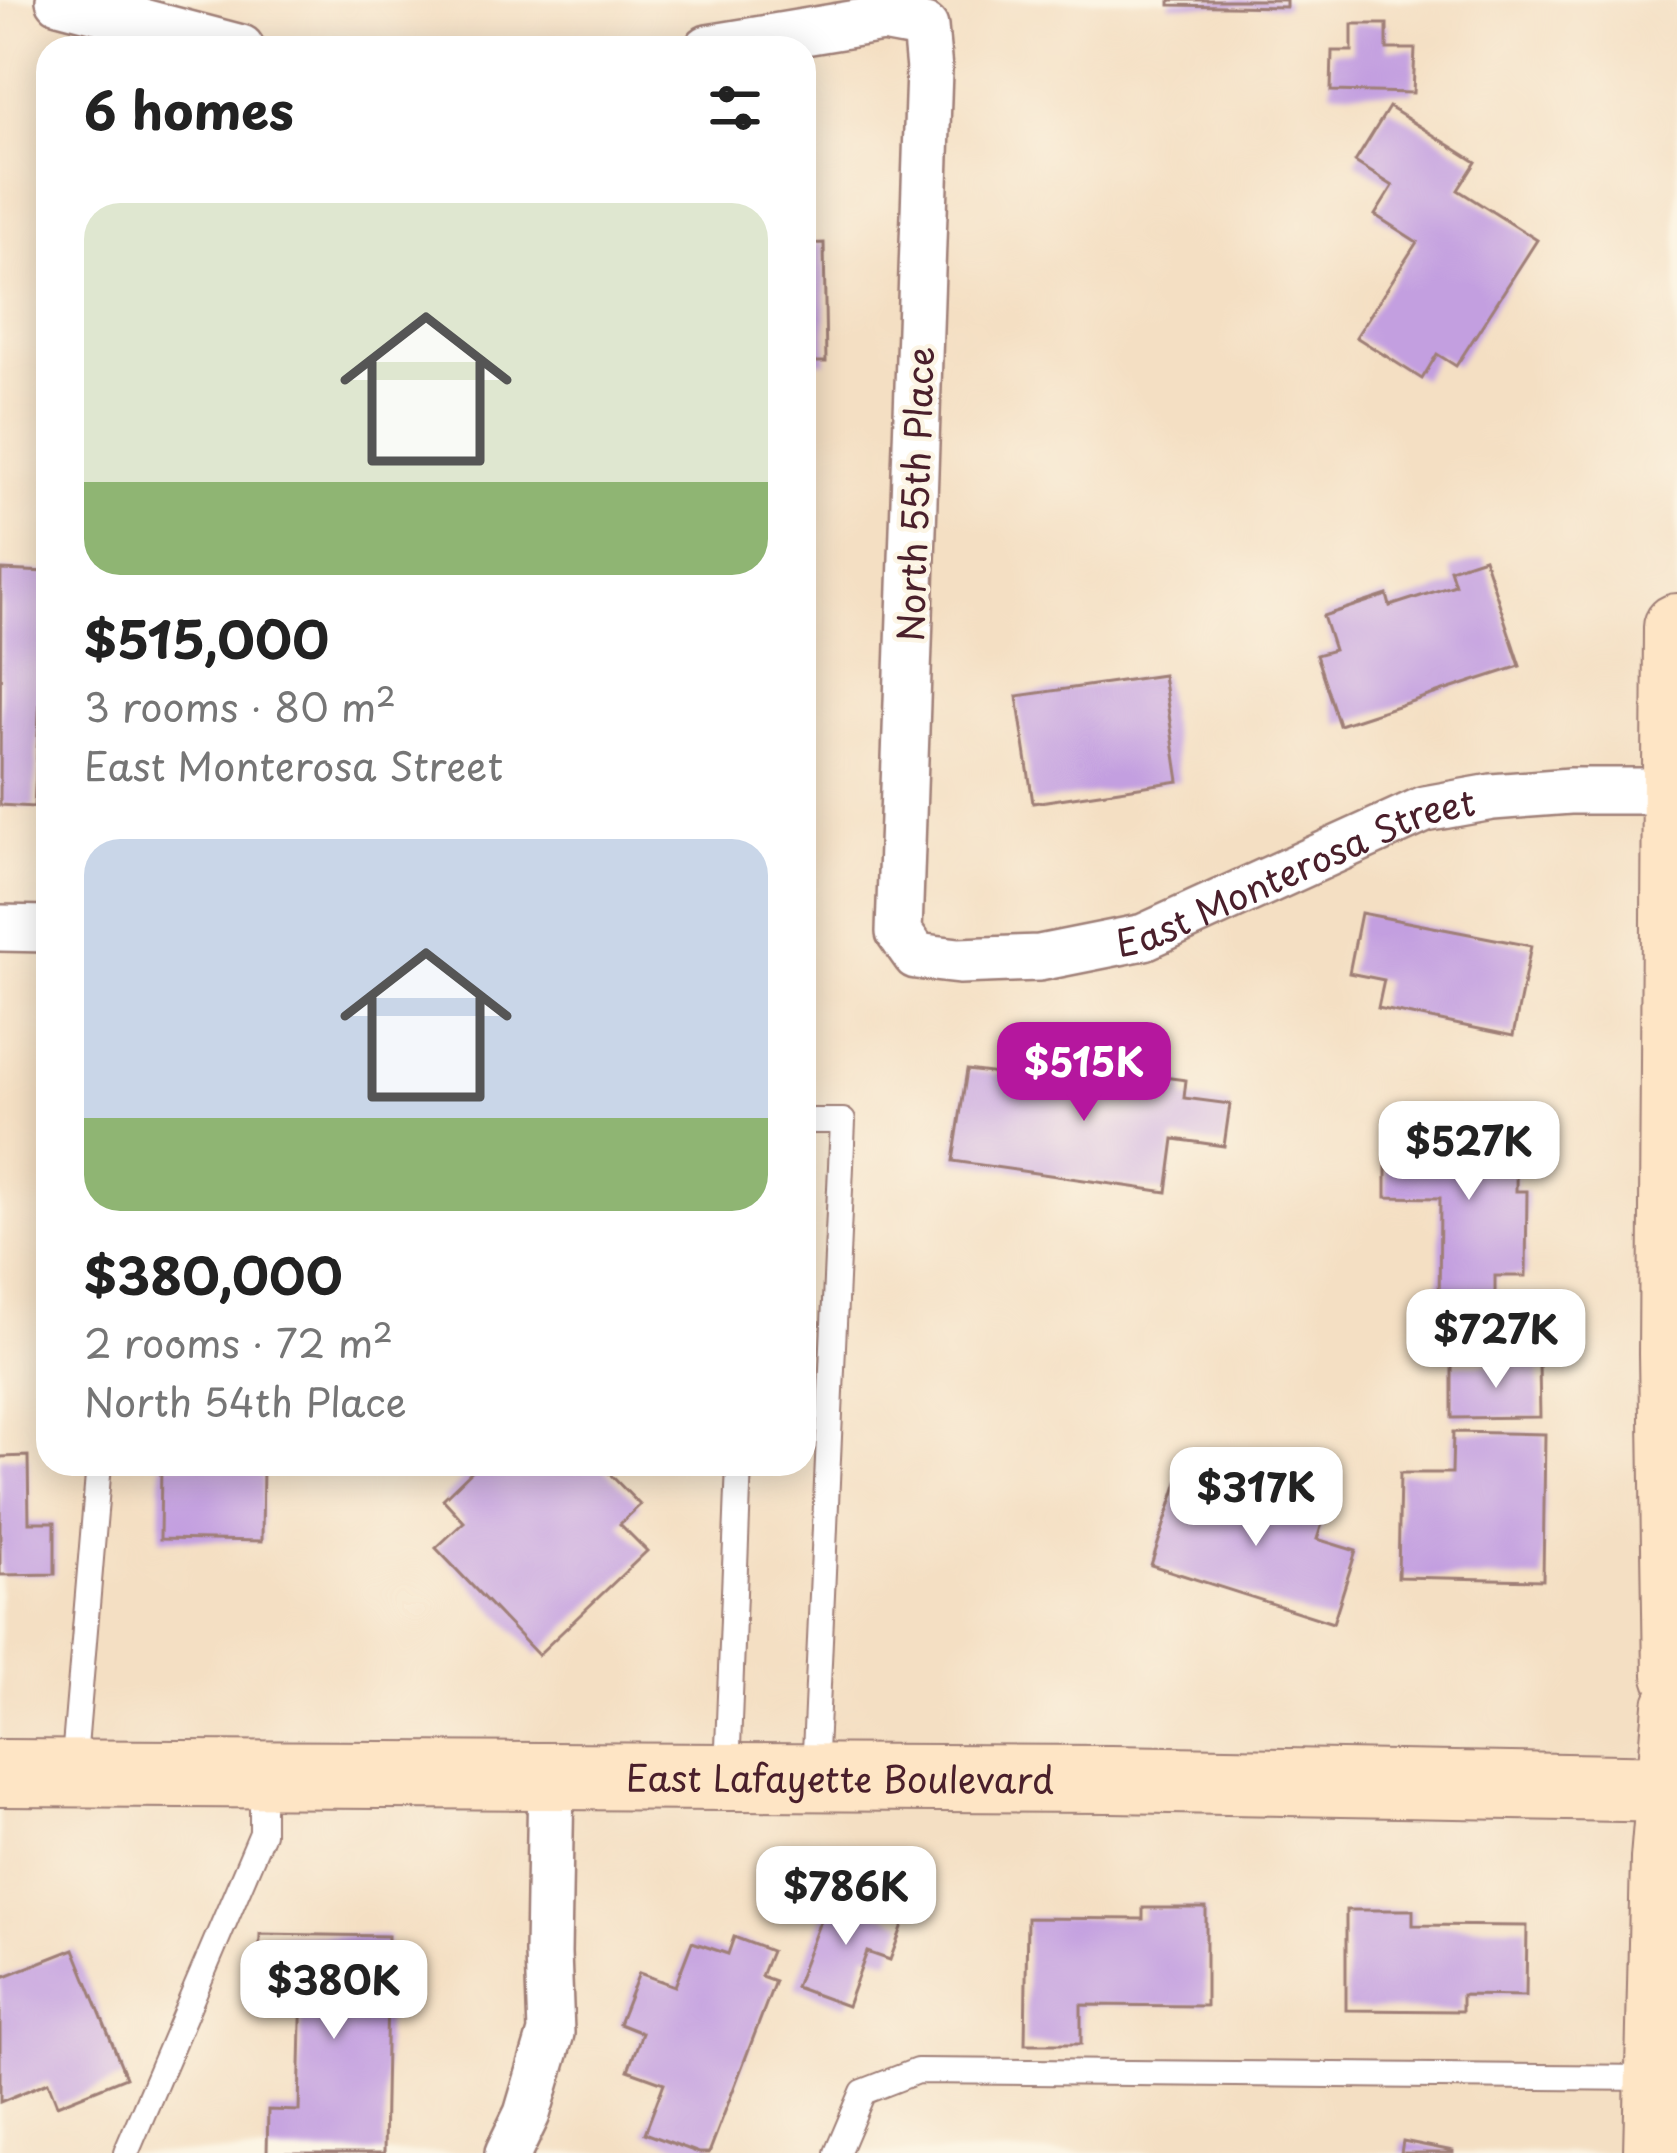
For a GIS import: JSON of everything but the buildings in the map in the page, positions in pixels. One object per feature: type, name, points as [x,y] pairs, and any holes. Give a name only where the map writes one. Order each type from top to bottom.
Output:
[{"type":"street","points":[[59,0],[196,36]]},
{"type":"street","name":"North 55th Place","points":[[780,36],[882,19],[925,27],[929,70],[899,932],[916,956]]},
{"type":"street","points":[[1677,627],[1677,1675]]},
{"type":"street","name":"East Monterosa Street","points":[[916,956],[959,961],[1039,958],[1144,937],[1425,809],[1531,794],[1676,791]]},
{"type":"street","points":[[0,928],[36,929]]},
{"type":"street","points":[[1657,2153],[1664,1859],[1677,1706]]},
{"type":"street","name":"East Lafayette Boulevard","points":[[0,1773],[814,1777],[1673,1789]]},
{"type":"street","points":[[508,2153],[527,2114],[551,2033],[551,1777]]},
{"type":"lane","points":[[814,1777],[843,1121],[816,1121]]},
{"type":"lane","points":[[73,1774],[98,1476]]},
{"type":"lane","points":[[726,1777],[739,1476]]},
{"type":"lane","points":[[126,2153],[262,1833],[262,1775]]},
{"type":"lane","points":[[837,2153],[863,2092],[917,2071],[1658,2078]]}]
